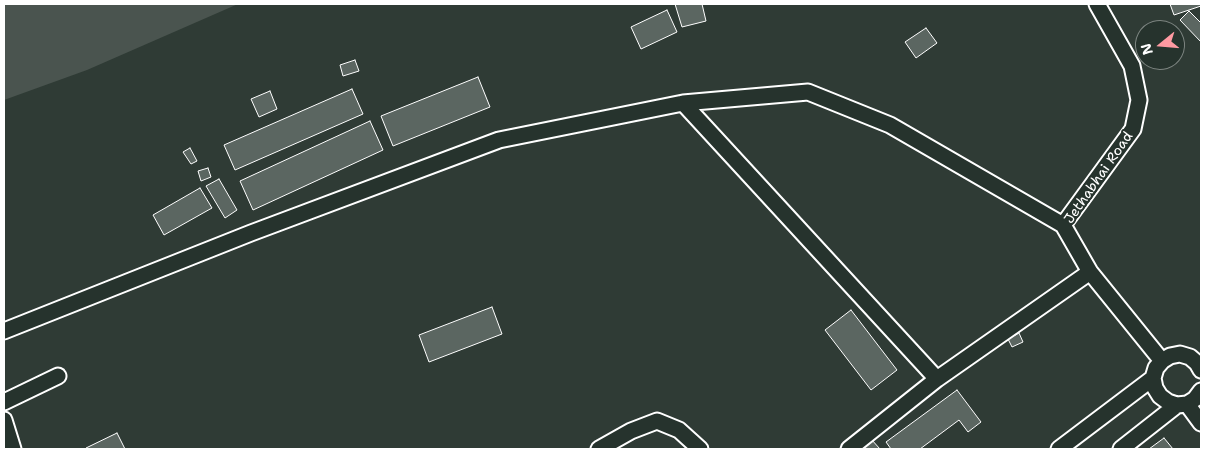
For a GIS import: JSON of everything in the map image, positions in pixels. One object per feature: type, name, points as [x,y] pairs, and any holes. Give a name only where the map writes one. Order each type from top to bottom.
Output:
[{"type":"street","name":"Jethabhai Road","points":[[1097,4],[1132,66],[1140,100],[1133,129],[1063,224],[1090,272],[1162,361]]},
{"type":"street","points":[[4,331],[251,233],[499,140],[683,103],[808,92],[890,125],[1063,224]]},
{"type":"street","points":[[683,103],[936,379]]},
{"type":"street","points":[[849,449],[936,379],[1090,272]]},
{"type":"street","points":[[1200,364],[1190,357],[1180,354],[1170,356],[1156,368],[1153,378],[1155,388],[1160,396],[1168,402],[1182,404],[1201,422]]},
{"type":"street","points":[[4,402],[58,376]]},
{"type":"street","points":[[1059,449],[1153,378]]},
{"type":"street","points":[[1121,449],[1182,404],[1195,399],[1201,391]]},
{"type":"street","points":[[4,420],[13,449]]},
{"type":"street","points":[[599,449],[632,431],[657,421],[679,430],[700,449]]},
{"type":"shaded area","points":[[4,4],[238,4],[87,70],[4,100]]},
{"type":"building","points":[[675,4],[702,4],[706,21],[682,27]]},
{"type":"building","points":[[1170,4],[1201,4],[1201,6],[1174,15]]},
{"type":"building","points":[[667,10],[677,32],[641,49],[631,27]]},
{"type":"building","points":[[1189,11],[1201,23],[1201,42],[1185,25],[1185,20],[1180,20]]},
{"type":"building","points":[[926,28],[937,43],[916,58],[905,42]]},
{"type":"building","points":[[355,60],[359,71],[343,76],[340,65]]},
{"type":"building","points":[[478,77],[490,107],[393,146],[381,116]]},
{"type":"building","points":[[352,89],[363,114],[235,170],[224,145]]},
{"type":"building","points":[[270,91],[277,109],[259,117],[251,99]]},
{"type":"building","points":[[370,121],[383,150],[253,210],[240,181]]},
{"type":"building","points":[[190,148],[197,161],[191,164],[183,152]]},
{"type":"building","points":[[208,168],[211,177],[201,181],[198,171]]},
{"type":"building","points":[[219,179],[237,210],[225,218],[206,186]]},
{"type":"building","points":[[200,188],[212,208],[164,235],[153,215]]},
{"type":"building","points":[[492,307],[502,334],[429,362],[419,335]]},
{"type":"building","points":[[851,310],[897,370],[871,390],[825,330]]},
{"type":"building","points":[[1019,333],[1023,342],[1012,347],[1008,339]]},
{"type":"building","points":[[957,390],[981,422],[968,432],[959,420],[920,449],[891,449],[886,442]]},
{"type":"building","points":[[117,433],[125,449],[86,448]]},
{"type":"building","points":[[1164,438],[1173,449],[1149,449]]},
{"type":"building","points":[[871,439],[880,449],[859,449]]}]
